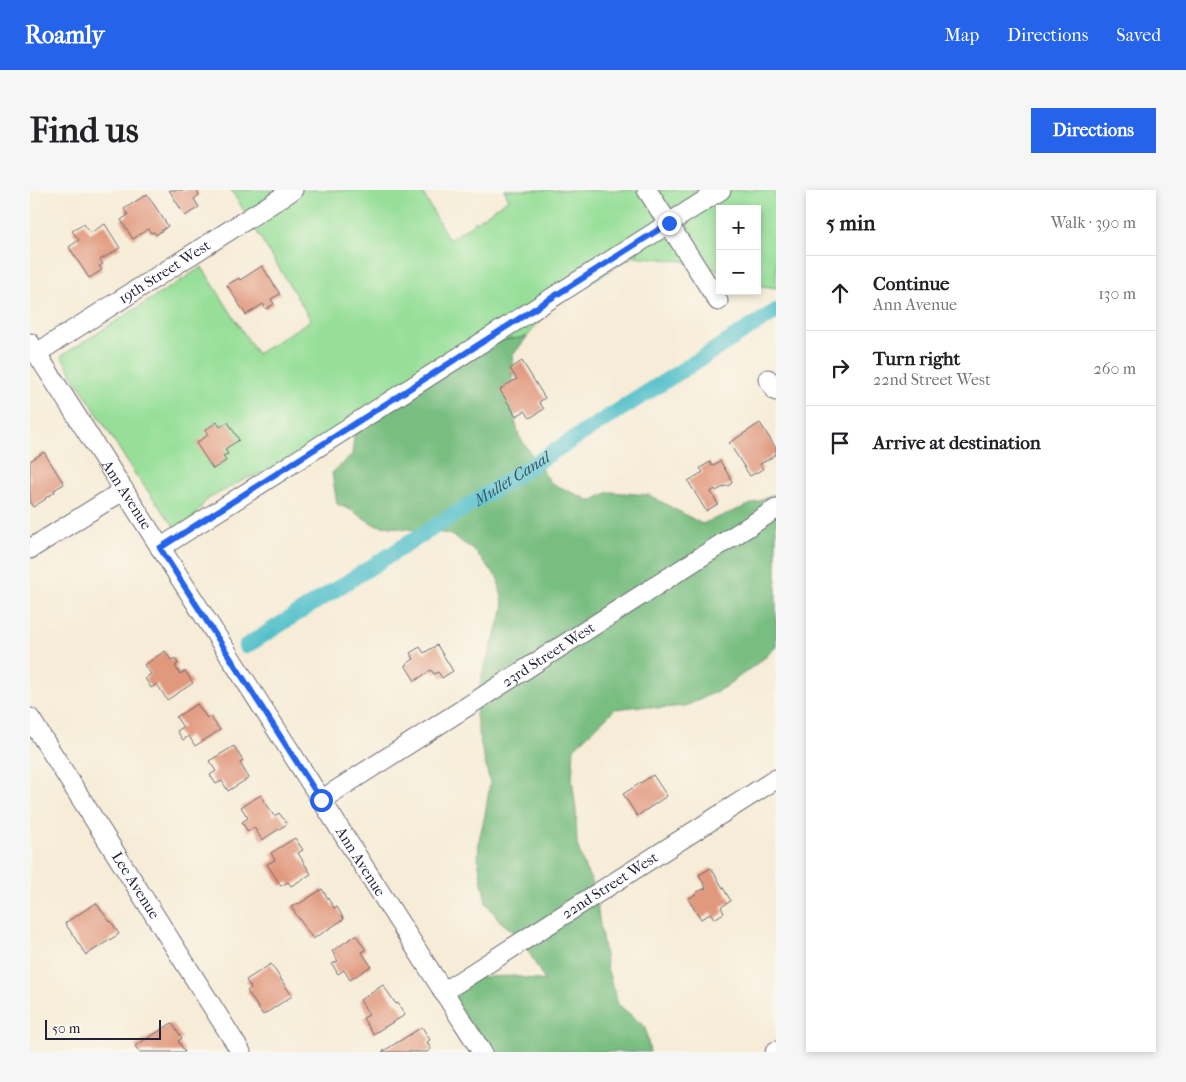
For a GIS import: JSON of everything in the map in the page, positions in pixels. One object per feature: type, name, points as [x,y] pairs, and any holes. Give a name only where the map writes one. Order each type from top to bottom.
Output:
[{"type":"street","name":"19th Street West","points":[[34,348],[293,190]]},
{"type":"street","points":[[647,190],[718,301]]},
{"type":"street","points":[[160,548],[721,190]]},
{"type":"street","name":"Ann Avenue","points":[[34,348],[482,1052]]},
{"type":"street","points":[[30,549],[124,490]]},
{"type":"street","name":"23rd Street West","points":[[321,800],[776,509]]},
{"type":"street","name":"Lee Avenue","points":[[30,718],[241,1052]]},
{"type":"street","name":"22nd Street West","points":[[443,992],[776,779]]},
{"type":"green space","points":[[231,190],[421,190],[449,240],[509,199],[504,190],[776,190],[776,288],[761,286],[761,205],[716,205],[716,270],[682,261],[633,256],[550,308],[527,337],[466,345],[424,364],[394,392],[272,469],[245,479],[206,500],[183,538],[135,474],[61,356],[202,267],[257,354],[311,320]]},
{"type":"green space","points":[[527,337],[513,355],[511,405],[519,436],[551,483],[591,501],[609,492],[649,495],[702,524],[776,494],[776,647],[767,656],[725,687],[686,706],[659,708],[640,706],[615,709],[574,748],[572,778],[577,844],[584,866],[597,892],[598,912],[607,968],[618,1004],[645,1027],[650,1052],[479,1052],[439,987],[475,977],[514,976],[545,981],[521,938],[500,921],[486,903],[478,861],[479,840],[490,783],[476,716],[481,678],[504,608],[498,579],[474,550],[450,534],[375,525],[351,510],[337,504],[332,473],[352,455],[355,428],[424,364],[466,345]]},
{"type":"building","points":[[169,190],[199,190],[197,191],[199,195],[194,199],[199,207],[185,216]]},
{"type":"building","points":[[147,194],[168,226],[156,235],[148,229],[133,239],[121,220],[128,215],[124,209]]},
{"type":"building","points":[[84,224],[90,233],[105,224],[120,248],[100,260],[103,264],[99,266],[102,270],[89,278],[69,247],[79,240],[72,231]]},
{"type":"building","points":[[262,266],[280,294],[271,299],[274,304],[266,309],[263,304],[246,315],[227,285],[239,278],[240,280]]},
{"type":"building","points":[[522,361],[545,398],[539,402],[544,409],[530,418],[525,411],[516,416],[500,390],[517,379],[510,369]]},
{"type":"building","points":[[217,422],[220,427],[228,422],[239,440],[225,449],[228,454],[223,456],[226,461],[213,469],[196,443],[208,435],[205,430]]},
{"type":"building","points":[[760,423],[776,448],[776,454],[760,464],[763,469],[750,476],[729,443]]},
{"type":"building","points":[[44,452],[64,484],[33,507],[30,503],[30,461]]},
{"type":"building","points":[[720,461],[732,481],[728,486],[711,492],[718,504],[706,511],[688,481],[703,472],[700,468],[710,462],[712,466]]},
{"type":"building","points":[[437,645],[453,671],[442,678],[438,672],[434,674],[431,670],[415,681],[405,665],[414,659],[410,653],[420,647],[424,653]]},
{"type":"building","points":[[165,651],[171,660],[175,658],[178,664],[175,666],[180,674],[185,671],[193,683],[167,700],[157,684],[151,688],[145,678],[151,674],[144,665]]},
{"type":"building","points":[[197,704],[207,718],[210,716],[220,730],[195,746],[189,736],[183,740],[177,731],[183,727],[176,717]]},
{"type":"building","points":[[234,746],[243,761],[240,763],[249,778],[228,791],[222,781],[216,784],[210,775],[216,771],[209,761]]},
{"type":"building","points":[[653,775],[667,796],[637,816],[623,794]]},
{"type":"building","points":[[261,795],[274,816],[279,813],[287,824],[262,840],[254,827],[248,832],[242,822],[248,818],[241,807]]},
{"type":"building","points":[[295,838],[303,850],[298,853],[311,874],[291,886],[288,882],[281,886],[267,864],[275,860],[271,853]]},
{"type":"building","points":[[711,868],[731,901],[721,907],[724,913],[714,919],[711,913],[701,919],[688,899],[706,888],[699,875]]},
{"type":"building","points":[[322,889],[334,908],[337,907],[344,919],[313,939],[291,907]]},
{"type":"building","points":[[96,903],[119,934],[86,955],[65,923]]},
{"type":"building","points":[[356,935],[366,950],[362,952],[371,966],[350,980],[344,970],[338,974],[332,964],[338,961],[332,951]]},
{"type":"building","points":[[271,964],[292,996],[263,1015],[247,991],[251,988],[246,980]]},
{"type":"building","points":[[383,985],[405,1015],[373,1034],[363,1018],[369,1015],[360,1000]]},
{"type":"building","points":[[172,1023],[182,1038],[178,1041],[185,1052],[139,1052],[135,1046]]},
{"type":"building","points":[[422,1027],[430,1040],[427,1042],[431,1049],[427,1052],[382,1052]]},
{"type":"waterway","name":"Mullet Canal","points":[[246,646],[776,311]]},
{"type":"route","points":[[321,800],[160,548],[669,223]]}]
